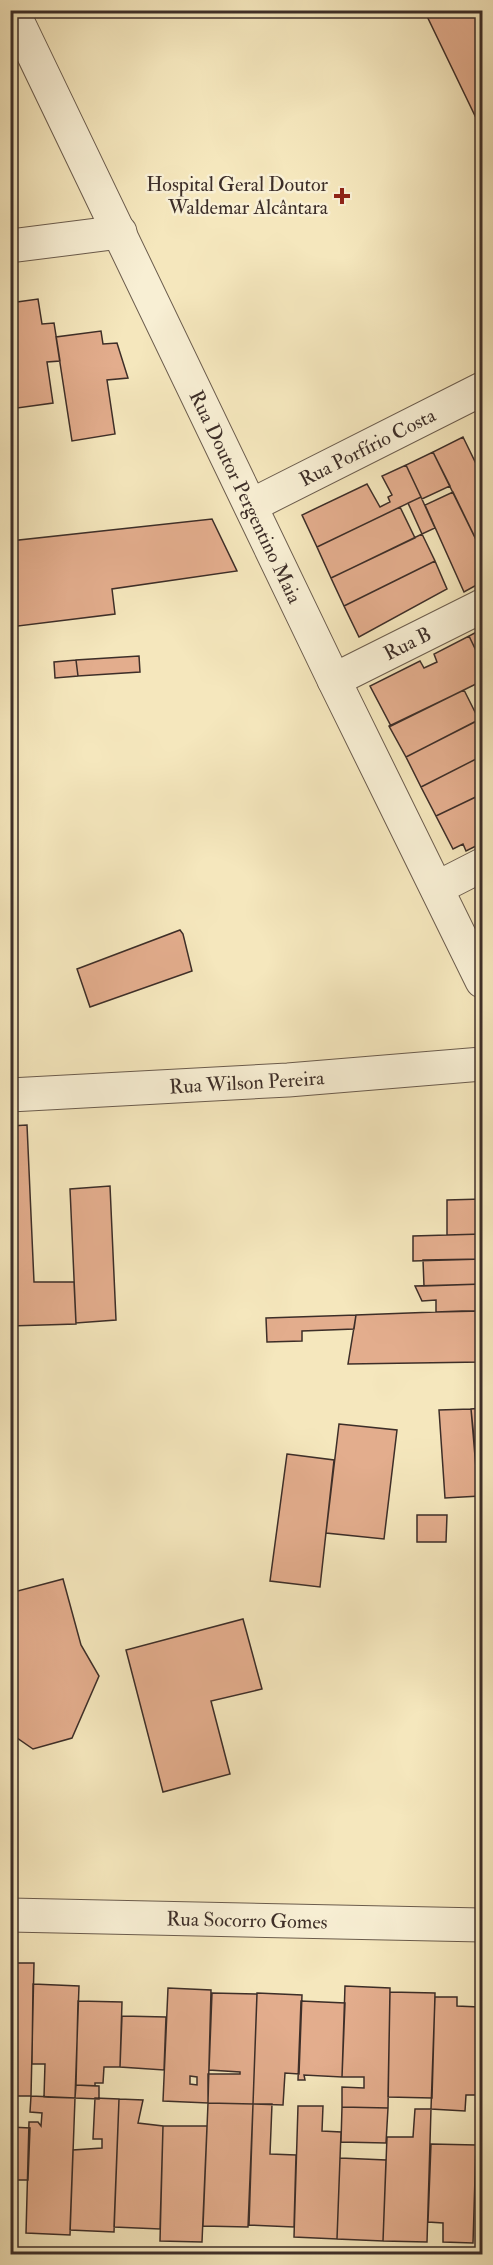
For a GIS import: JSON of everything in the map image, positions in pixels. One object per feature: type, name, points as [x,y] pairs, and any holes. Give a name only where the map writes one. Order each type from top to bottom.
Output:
[{"type":"street","name":"Rua Doutor Pergentino Maia","points":[[12,10],[252,505],[334,680],[483,981]]},
{"type":"street","points":[[10,246],[120,232]]},
{"type":"street","name":"Rua Porfírio Costa","points":[[252,505],[483,388]]},
{"type":"street","name":"Rua B","points":[[334,680],[483,606]]},
{"type":"street","points":[[436,888],[483,865]]},
{"type":"street","name":"Rua Wilson Pereira","points":[[10,1095],[288,1080],[483,1064]]},
{"type":"street","name":"Rua Socorro Gomes","points":[[10,1915],[483,1925]]},
{"type":"building","points":[[424,10],[482,10],[482,120],[478,122]]},
{"type":"building","points":[[38,299],[42,324],[54,323],[60,361],[47,362],[53,403],[10,409],[10,303]]},
{"type":"building","points":[[101,331],[103,344],[117,343],[128,378],[107,380],[115,434],[72,441],[56,337]]},
{"type":"building","points":[[463,437],[482,476],[482,552],[433,452]]},
{"type":"building","points":[[433,452],[450,486],[422,499],[406,465]]},
{"type":"building","points":[[406,465],[421,497],[317,547],[302,515],[367,484],[380,507],[390,502],[388,497],[392,495],[382,476]]},
{"type":"building","points":[[453,492],[482,552],[482,582],[464,592],[425,505]]},
{"type":"building","points":[[421,497],[435,528],[422,534],[408,503]]},
{"type":"building","points":[[400,507],[415,538],[331,578],[317,547]]},
{"type":"building","points":[[212,519],[237,571],[112,589],[115,614],[10,627],[10,541]]},
{"type":"building","points":[[422,534],[435,561],[344,606],[331,578]]},
{"type":"building","points":[[435,561],[447,589],[359,637],[344,606]]},
{"type":"building","points":[[482,629],[482,663],[469,636]]},
{"type":"building","points":[[469,636],[482,663],[482,681],[391,726],[370,686],[420,661],[424,668],[437,662],[434,654]]},
{"type":"building","points":[[139,656],[140,672],[78,676],[76,660]]},
{"type":"building","points":[[76,660],[78,676],[55,678],[54,662]]},
{"type":"building","points":[[464,690],[479,720],[406,757],[389,726]]},
{"type":"building","points":[[482,718],[482,745],[479,747],[482,756],[421,787],[406,757]]},
{"type":"building","points":[[482,756],[482,794],[436,816],[421,787]]},
{"type":"building","points":[[482,794],[482,843],[466,851],[463,844],[453,849],[436,816]]},
{"type":"building","points":[[180,930],[192,971],[90,1007],[77,969]]},
{"type":"building","points":[[27,1125],[34,1282],[74,1282],[76,1324],[10,1326],[10,1126]]},
{"type":"building","points":[[110,1186],[116,1320],[76,1323],[70,1189]]},
{"type":"building","points":[[482,1199],[482,1234],[447,1235],[447,1200]]},
{"type":"building","points":[[482,1234],[482,1259],[413,1261],[413,1236]]},
{"type":"building","points":[[482,1259],[482,1284],[424,1286],[423,1260]]},
{"type":"building","points":[[482,1284],[482,1311],[436,1312],[436,1300],[422,1301],[415,1286]]},
{"type":"building","points":[[482,1311],[482,1362],[348,1364],[356,1315]]},
{"type":"building","points":[[356,1315],[354,1329],[302,1331],[302,1341],[267,1342],[266,1318]]},
{"type":"building","points":[[482,1408],[482,1468],[476,1468],[471,1409]]},
{"type":"building","points":[[471,1409],[480,1496],[445,1498],[439,1410]]},
{"type":"building","points":[[339,1424],[397,1430],[384,1539],[326,1533]]},
{"type":"building","points":[[287,1454],[334,1460],[320,1587],[270,1581]]},
{"type":"building","points":[[478,1468],[482,1468],[482,1496],[480,1496]]},
{"type":"building","points":[[417,1515],[447,1515],[446,1542],[417,1542]]},
{"type":"building","points":[[63,1579],[81,1645],[99,1676],[72,1738],[33,1749],[10,1733],[10,1593]]},
{"type":"building","points":[[243,1619],[262,1689],[211,1701],[230,1774],[163,1792],[126,1650]]},
{"type":"building","points":[[10,1963],[34,1963],[31,2096],[10,2096]]},
{"type":"building","points":[[480,1977],[482,1977],[482,2111],[476,2111]]},
{"type":"building","points":[[33,1984],[79,1986],[75,2098],[44,2097],[45,2064],[32,2064]]},
{"type":"building","points":[[345,1986],[390,1988],[388,2108],[342,2107],[342,2087],[364,2088],[364,2077],[342,2077]]},
{"type":"building","points":[[168,1988],[211,1990],[208,2103],[163,2101]],"holes":[[[190,2076],[197,2077],[197,2085],[190,2084]]]},
{"type":"building","points":[[390,1992],[435,1993],[432,2098],[388,2097]]},
{"type":"building","points":[[212,1993],[257,1994],[253,2104],[208,2103],[208,2074],[240,2074],[240,2072],[209,2070]]},
{"type":"building","points":[[257,1993],[302,1995],[299,2074],[285,2073],[283,2105],[253,2104]]},
{"type":"building","points":[[435,1997],[457,1997],[457,2006],[479,2007],[477,2095],[466,2095],[465,2111],[431,2109]]},
{"type":"building","points":[[78,2001],[122,2002],[120,2067],[104,2067],[103,2083],[95,2083],[95,2086],[76,2085]]},
{"type":"building","points":[[301,2001],[345,2003],[342,2077],[304,2075],[305,2080],[298,2080]]},
{"type":"building","points":[[122,2016],[166,2017],[164,2070],[120,2067]]},
{"type":"building","points":[[76,2085],[99,2086],[99,2099],[75,2098]]},
{"type":"building","points":[[31,2096],[75,2098],[70,2235],[26,2233],[29,2122],[38,2122],[41,2126],[42,2113],[30,2112]]},
{"type":"building","points":[[95,2098],[119,2099],[114,2232],[70,2230],[73,2150],[102,2148],[102,2139],[93,2139]]},
{"type":"building","points":[[119,2099],[143,2100],[138,2123],[163,2126],[160,2229],[114,2227]]},
{"type":"building","points":[[208,2103],[253,2104],[248,2227],[203,2226]]},
{"type":"building","points":[[253,2104],[272,2104],[270,2154],[296,2155],[294,2227],[249,2225]]},
{"type":"building","points":[[298,2106],[323,2106],[322,2131],[341,2132],[337,2239],[294,2237]]},
{"type":"building","points":[[342,2107],[388,2108],[386,2143],[341,2142]]},
{"type":"building","points":[[415,2109],[431,2109],[427,2242],[383,2241],[387,2137],[413,2137]]},
{"type":"building","points":[[163,2126],[207,2126],[202,2242],[160,2241]]},
{"type":"building","points":[[10,2127],[30,2128],[28,2180],[10,2180]]},
{"type":"building","points":[[431,2144],[476,2145],[473,2243],[443,2242],[443,2223],[428,2222]]},
{"type":"building","points":[[340,2158],[386,2160],[383,2241],[337,2239]]},
{"type":"place","name":"Hospital Geral Doutor Waldemar Alcântara","points":[[342,196]]}]
